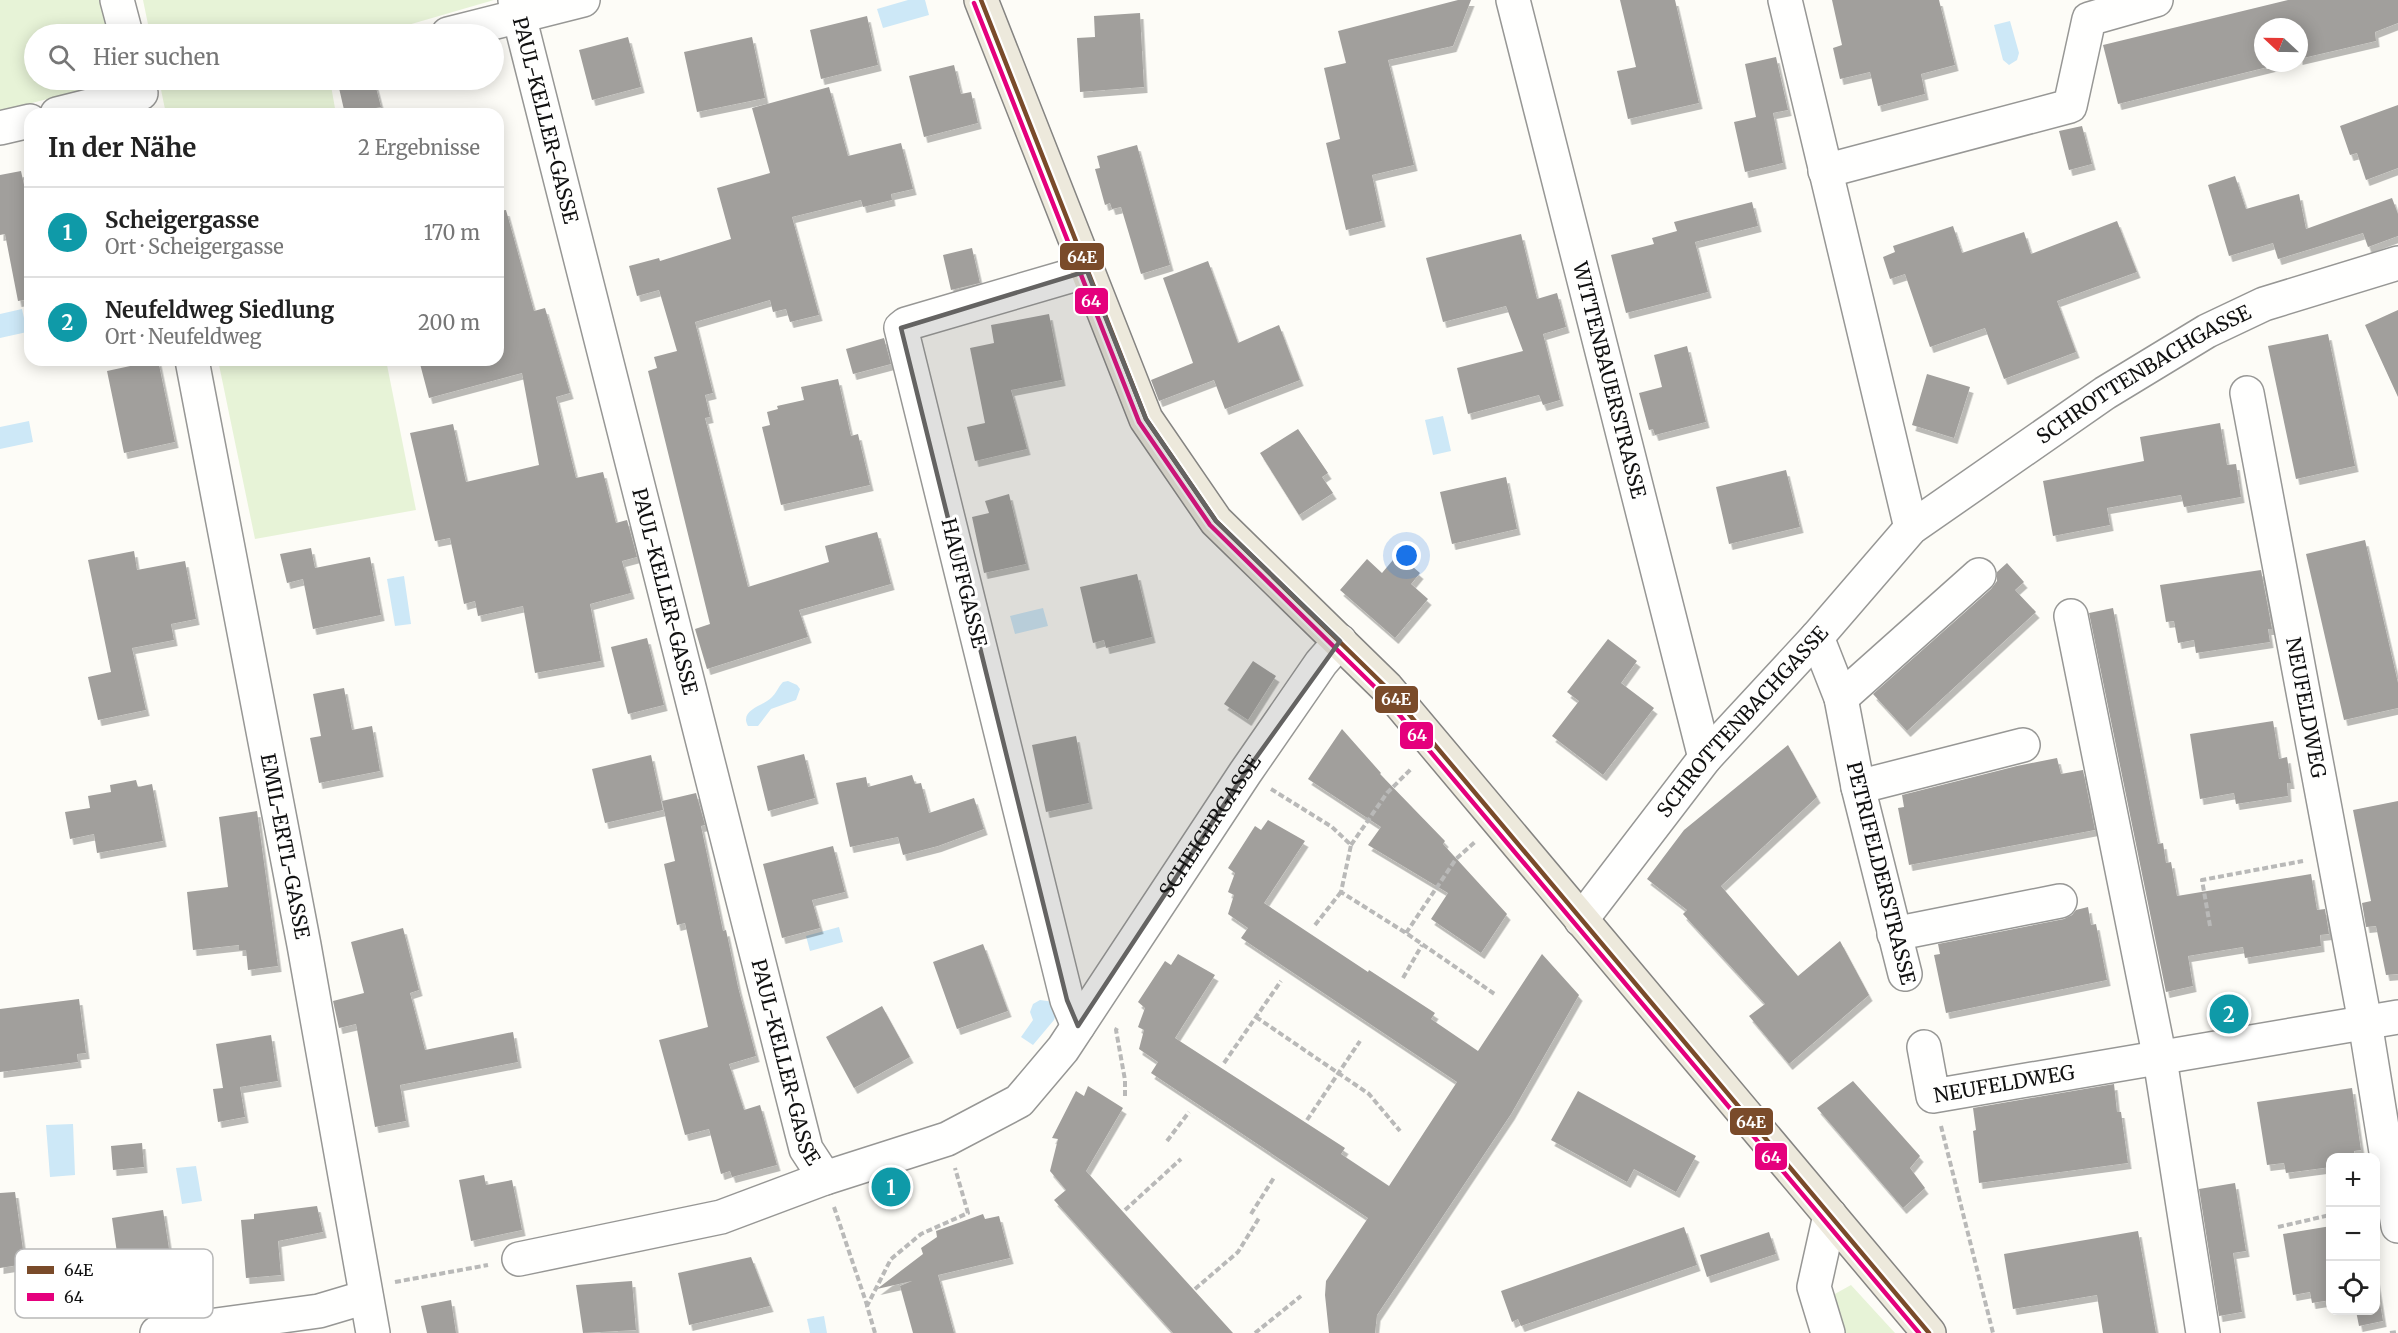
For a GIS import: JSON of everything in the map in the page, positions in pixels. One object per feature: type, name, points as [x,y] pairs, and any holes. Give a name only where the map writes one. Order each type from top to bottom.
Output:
[{"type":"main road","points":[[981,0],[1146,419],[1216,521],[1283,589],[1387,688],[1929,1333]]},
{"type":"street","points":[[117,0],[123,24]]},
{"type":"street","points":[[474,24],[517,7],[583,0]]},
{"type":"street","name":"WITTENBAUERSTRASSE","points":[[1513,0],[1705,758]]},
{"type":"street","points":[[1785,0],[1911,528]]},
{"type":"street","points":[[1825,171],[2070,106],[2088,19],[2156,0]]},
{"type":"street","name":"PAUL-KELLER-GASSE","points":[[517,7],[806,1149],[825,1178]]},
{"type":"street","points":[[85,108],[142,96]]},
{"type":"street","points":[[0,128],[24,122]]},
{"type":"street","name":"SCHROTTENBACHGASSE","points":[[1581,920],[1705,758],[1817,637],[1911,528],[2105,393],[2207,331],[2264,304],[2398,263]]},
{"type":"street","name":"HAUFFGASSE","points":[[1078,1026],[1067,1000],[901,328],[906,324],[1087,271]]},
{"type":"street","name":"EMIL-ERTL-GASSE","points":[[193,366],[304,945],[374,1333]]},
{"type":"street","name":"NEUFELDWEG","points":[[2247,393],[2365,1022],[2398,1226]]},
{"type":"street","points":[[1841,698],[1979,575]]},
{"type":"street","points":[[2071,616],[2160,1059],[2203,1333]]},
{"type":"street","name":"PETRIFELDERSTRASSE","points":[[1817,637],[1841,698],[1858,787],[1905,974]]},
{"type":"street","name":"SCHEIGERGASSE","points":[[519,1259],[721,1217],[825,1178],[947,1139],[1019,1101],[1063,1049],[1245,773],[1321,663],[1340,641]]},
{"type":"street","points":[[1858,787],[2023,745]]},
{"type":"street","points":[[1894,934],[2060,901]]},
{"type":"street","name":"NEUFELDWEG","points":[[1924,1047],[1933,1096],[2398,1017]]},
{"type":"street","points":[[1828,1333],[1814,1287],[1830,1215]]},
{"type":"street","points":[[157,1333],[320,1311],[366,1297]]},
{"type":"path","points":[[1315,925],[1341,892],[1352,845],[1387,793],[1416,765]]},
{"type":"path","points":[[1245,773],[1332,826],[1352,845]]},
{"type":"path","points":[[1406,933],[1456,859],[1478,839]]},
{"type":"path","points":[[2210,926],[2202,880],[2333,855]]},
{"type":"path","points":[[1341,892],[1406,933],[1496,995]]},
{"type":"path","points":[[1403,978],[1422,945]]},
{"type":"path","points":[[1224,1063],[1281,981]]},
{"type":"path","points":[[1256,1017],[1369,1095],[1400,1131]]},
{"type":"path","points":[[1122,1020],[1116,1030],[1125,1080],[1125,1097]]},
{"type":"path","points":[[1307,1120],[1360,1041]]},
{"type":"path","points":[[1933,1096],[1993,1333]]},
{"type":"path","points":[[1167,1141],[1189,1112]]},
{"type":"path","points":[[867,1306],[891,1259],[921,1234],[968,1213],[947,1139]]},
{"type":"path","points":[[1125,1210],[1181,1159]]},
{"type":"path","points":[[1251,1214],[1275,1176]]},
{"type":"path","points":[[825,1178],[875,1333]]},
{"type":"path","points":[[2278,1227],[2326,1216]]},
{"type":"path","points":[[1195,1289],[1238,1252],[1259,1218]]},
{"type":"path","points":[[366,1297],[381,1284],[519,1259]]},
{"type":"path","points":[[1255,1333],[1301,1296]]},
{"type":"path","points":[[2390,1333],[2397,1332]]},
{"type":"highlighted area","points":[[1087,271],[1146,419],[1216,521],[1340,641],[1245,773],[1078,1026],[1067,1000],[901,328]]},
{"type":"green space","points":[[0,0],[100,0],[106,24],[24,24],[24,90],[83,90],[0,111]]},
{"type":"green space","points":[[143,0],[494,0],[411,24],[148,24]]},
{"type":"green space","points":[[161,90],[332,90],[335,108],[165,108]]},
{"type":"green space","points":[[219,366],[387,366],[416,510],[255,539]]},
{"type":"green space","points":[[1851,1285],[1895,1333],[1837,1333],[1824,1300]]},
{"type":"water","points":[[908,0],[925,0],[929,15],[883,28],[877,9]]},
{"type":"water","points":[[2010,21],[2019,53],[2017,60],[2009,65],[2003,60],[1994,25]]},
{"type":"water","points":[[22,309],[24,333],[0,338],[0,314]]},
{"type":"water","points":[[1443,416],[1451,451],[1433,455],[1425,420]]},
{"type":"water","points":[[29,421],[33,442],[0,449],[0,427]]},
{"type":"water","points":[[404,576],[411,624],[395,626],[387,579]]},
{"type":"water","points":[[1043,608],[1048,626],[1015,634],[1010,616]]},
{"type":"water","points":[[788,681],[800,689],[796,700],[771,709],[758,726],[748,726],[746,721],[749,712],[771,698],[783,682]]},
{"type":"water","points":[[839,927],[843,942],[810,951],[806,936]]},
{"type":"water","points":[[1040,1000],[1054,1002],[1058,1009],[1054,1020],[1033,1045],[1021,1037],[1033,1020],[1030,1012],[1033,1004]]},
{"type":"water","points":[[73,1124],[75,1175],[50,1177],[46,1125]]},
{"type":"water","points":[[196,1166],[202,1201],[182,1204],[176,1168]]},
{"type":"water","points":[[824,1316],[827,1333],[810,1333],[807,1319]]},
{"type":"building","points":[[1458,0],[1471,0],[1453,46],[1388,60],[1414,165],[1372,175],[1382,221],[1346,230],[1326,143],[1340,139],[1324,68],[1346,63],[1338,31]]},
{"type":"building","points":[[1620,0],[1675,0],[1699,103],[1628,119],[1617,71],[1636,67]]},
{"type":"building","points":[[1832,0],[1939,0],[1955,65],[1921,74],[1925,94],[1878,106],[1870,72],[1840,79],[1833,48],[1842,45]]},
{"type":"building","points":[[2288,0],[2398,0],[2398,23],[2375,32],[2376,41],[2308,57],[2308,18],[2254,18],[2254,70],[2118,104],[2103,45]]},
{"type":"building","points":[[1140,13],[1144,87],[1080,92],[1077,38],[1095,37],[1094,16]]},
{"type":"building","points":[[867,16],[878,65],[821,79],[810,30]]},
{"type":"building","points":[[628,37],[641,87],[592,100],[579,50]]},
{"type":"building","points":[[752,37],[765,98],[697,112],[684,52]]},
{"type":"building","points":[[1776,57],[1788,110],[1773,113],[1783,163],[1745,172],[1734,122],[1756,117],[1745,64]]},
{"type":"building","points":[[954,65],[961,94],[971,92],[978,123],[924,137],[909,76]]},
{"type":"building","points":[[829,87],[848,156],[901,143],[913,189],[891,194],[892,200],[863,207],[861,200],[792,217],[819,315],[790,322],[786,309],[773,312],[770,300],[695,322],[713,393],[705,395],[710,417],[705,418],[748,587],[829,562],[825,546],[877,532],[891,584],[799,610],[808,637],[707,669],[695,629],[710,624],[648,371],[657,368],[654,357],[677,351],[659,290],[637,296],[629,266],[659,258],[660,261],[731,239],[717,188],[770,173],[752,108]]},
{"type":"building","points":[[339,90],[377,90],[381,107],[344,108]]},
{"type":"building","points":[[2398,105],[2398,168],[2366,180],[2357,153],[2350,155],[2340,126]]},
{"type":"building","points":[[2082,126],[2092,164],[2069,170],[2059,131]]},
{"type":"building","points":[[1137,145],[1170,265],[1141,274],[1121,207],[1112,209],[1110,203],[1105,205],[1095,169],[1100,168],[1097,156]]},
{"type":"building","points":[[21,171],[24,185],[24,300],[18,301],[5,234],[0,235],[0,175]]},
{"type":"building","points":[[2235,176],[2246,209],[2299,194],[2306,229],[2392,198],[2398,214],[2398,236],[2368,247],[2363,233],[2278,259],[2273,243],[2229,256],[2208,185]]},
{"type":"building","points":[[1752,202],[1758,226],[1695,242],[1708,292],[1626,313],[1611,255],[1654,244],[1652,238],[1677,231],[1674,222]]},
{"type":"building","points":[[504,210],[506,210],[534,311],[545,308],[570,393],[556,397],[576,478],[603,472],[616,523],[627,520],[637,557],[622,561],[631,593],[590,604],[601,661],[535,673],[523,606],[478,616],[475,601],[464,604],[450,538],[435,541],[410,433],[453,424],[466,482],[539,465],[522,373],[429,398],[421,366],[504,366]]},
{"type":"building","points":[[2117,221],[2137,272],[2057,301],[2076,352],[2004,379],[1985,328],[1930,347],[1905,274],[1890,279],[1883,257],[1895,252],[1893,246],[1953,226],[1962,253],[2024,232],[2031,254]]},
{"type":"building","points":[[1521,234],[1537,299],[1557,293],[1566,327],[1543,334],[1560,400],[1543,405],[1539,395],[1468,414],[1457,368],[1523,351],[1506,306],[1443,322],[1426,258]]},
{"type":"building","points":[[972,248],[980,283],[951,290],[943,255]]},
{"type":"building","points":[[1208,261],[1238,343],[1279,325],[1300,380],[1225,409],[1214,380],[1159,401],[1151,380],[1193,363],[1163,278]]},
{"type":"building","points":[[2398,310],[2398,397],[2365,325]]},
{"type":"building","points":[[1049,314],[1062,380],[1011,390],[1027,449],[975,461],[967,427],[985,423],[970,348],[994,343],[991,325]]},
{"type":"building","points":[[2328,334],[2355,466],[2296,479],[2268,346]]},
{"type":"building","points":[[884,338],[891,364],[853,374],[846,349]]},
{"type":"building","points":[[1687,346],[1706,422],[1655,435],[1653,429],[1649,430],[1639,393],[1662,387],[1654,355]]},
{"type":"building","points":[[130,366],[159,366],[175,442],[124,453],[107,371]]},
{"type":"building","points":[[1927,374],[1970,387],[1954,438],[1912,425]]},
{"type":"building","points":[[838,379],[851,436],[858,434],[870,485],[781,505],[762,427],[770,425],[767,412],[778,409],[777,406],[804,400],[801,387]]},
{"type":"building","points":[[2220,423],[2227,465],[2236,464],[2241,497],[2184,507],[2181,495],[2107,508],[2110,525],[2053,536],[2043,481],[2144,461],[2140,437]]},
{"type":"building","points":[[1298,429],[1328,473],[1322,477],[1333,493],[1299,515],[1260,453]]},
{"type":"building","points":[[1786,470],[1800,527],[1729,544],[1716,487]]},
{"type":"building","points":[[1506,477],[1517,529],[1452,544],[1440,492]]},
{"type":"building","points":[[1009,494],[1026,564],[984,573],[972,517],[989,513],[985,501]]},
{"type":"building","points":[[2365,540],[2398,683],[2398,708],[2344,720],[2306,554]]},
{"type":"building","points":[[311,548],[315,568],[370,557],[381,615],[313,629],[303,579],[287,583],[280,554]]},
{"type":"building","points":[[134,551],[137,570],[185,561],[196,619],[171,624],[174,640],[132,648],[146,710],[98,720],[88,677],[111,672],[88,560]]},
{"type":"building","points":[[1398,554],[1420,573],[1411,584],[1428,599],[1395,638],[1340,590],[1367,559],[1382,573]]},
{"type":"building","points":[[2007,563],[2024,582],[2015,590],[2036,612],[1907,731],[1873,694],[1991,589],[1997,581],[1997,572]]},
{"type":"building","points":[[2261,570],[2272,629],[2268,629],[2270,642],[2196,653],[2194,640],[2178,643],[2174,621],[2166,622],[2160,585]]},
{"type":"building","points":[[1137,574],[1152,637],[1106,648],[1104,640],[1093,643],[1080,587]]},
{"type":"building","points":[[2113,608],[2158,844],[2163,843],[2166,863],[2171,862],[2177,896],[2311,874],[2317,910],[2325,909],[2329,934],[2320,935],[2321,946],[2245,958],[2243,947],[2188,956],[2193,986],[2166,992],[2089,613]]},
{"type":"building","points":[[647,638],[664,705],[628,714],[611,647]]},
{"type":"building","points":[[1608,639],[1637,661],[1621,683],[1654,708],[1603,775],[1552,736],[1579,701],[1567,692]]},
{"type":"building","points":[[1253,661],[1276,676],[1248,720],[1224,704]]},
{"type":"building","points":[[344,688],[352,730],[372,726],[380,771],[319,783],[310,738],[321,736],[313,694]]},
{"type":"building","points":[[2273,721],[2279,759],[2287,757],[2291,783],[2287,783],[2288,796],[2236,804],[2234,793],[2200,799],[2190,734]]},
{"type":"building","points":[[1342,729],[1380,774],[1445,841],[1443,844],[1507,914],[1481,953],[1431,919],[1448,893],[1368,845],[1381,827],[1308,779]]},
{"type":"building","points":[[1076,736],[1089,803],[1046,812],[1032,745]]},
{"type":"building","points":[[1788,745],[1817,797],[1721,886],[1798,976],[1840,941],[1869,995],[1789,1064],[1749,1016],[1765,1004],[1683,914],[1687,910],[1647,879],[1684,830]]},
{"type":"building","points":[[804,754],[815,798],[768,811],[757,766]]},
{"type":"building","points":[[651,755],[663,810],[605,823],[592,769]]},
{"type":"building","points":[[2057,758],[2061,774],[2083,770],[2095,830],[1909,865],[1898,808],[1904,807],[1902,795]]},
{"type":"building","points":[[912,775],[915,784],[921,783],[929,813],[974,798],[984,829],[938,846],[903,855],[898,837],[850,847],[836,783],[866,777],[868,787]]},
{"type":"building","points":[[136,780],[138,787],[152,784],[163,841],[97,853],[94,834],[70,839],[65,812],[90,808],[88,796],[111,792],[110,785]]},
{"type":"building","points":[[696,793],[705,825],[701,826],[723,931],[726,930],[756,1056],[729,1064],[744,1110],[760,1105],[777,1165],[732,1177],[730,1171],[721,1174],[709,1129],[685,1135],[659,1040],[708,1027],[685,923],[677,925],[664,864],[675,861],[662,801]]},
{"type":"building","points":[[2398,801],[2398,974],[2386,975],[2376,926],[2366,927],[2362,903],[2371,901],[2353,810]]},
{"type":"building","points":[[257,811],[278,966],[248,970],[246,950],[239,950],[239,945],[193,950],[187,892],[228,887],[219,817]]},
{"type":"building","points":[[1268,820],[1305,841],[1264,903],[1435,1013],[1431,1019],[1478,1051],[1542,954],[1579,995],[1511,1114],[1377,1315],[1375,1333],[1329,1333],[1325,1295],[1326,1281],[1368,1218],[1151,1073],[1158,1062],[1139,1049],[1144,1030],[1138,1027],[1145,1008],[1138,1002],[1165,961],[1171,965],[1178,954],[1215,975],[1175,1038],[1345,1148],[1341,1154],[1389,1186],[1457,1082],[1241,938],[1248,928],[1228,914],[1234,895],[1228,892],[1235,873],[1228,868],[1255,826],[1261,830]]},
{"type":"building","points":[[833,846],[845,892],[812,900],[820,928],[782,938],[763,864]]},
{"type":"building","points":[[2088,907],[2091,925],[2096,924],[2107,980],[1946,1013],[1934,955],[1940,954],[1938,944],[2064,919],[2076,910]]},
{"type":"building","points":[[403,928],[419,990],[410,993],[425,1050],[513,1032],[518,1062],[400,1085],[406,1121],[375,1127],[356,1024],[339,1028],[333,1001],[364,993],[351,942]]},
{"type":"building","points":[[983,944],[1008,1011],[957,1029],[933,962]]},
{"type":"building","points":[[79,999],[86,1053],[77,1054],[78,1062],[0,1072],[0,1009]]},
{"type":"building","points":[[882,1006],[910,1057],[854,1088],[826,1037]]},
{"type":"building","points":[[271,1035],[278,1081],[240,1087],[245,1117],[218,1122],[213,1089],[223,1088],[216,1044]]},
{"type":"building","points":[[1853,1081],[1920,1156],[1910,1168],[1925,1188],[1903,1208],[1817,1108]]},
{"type":"building","points":[[2114,1084],[2117,1112],[2121,1112],[2128,1163],[1979,1183],[1973,1131],[1976,1130],[1973,1108]]},
{"type":"building","points":[[1088,1086],[1123,1108],[1086,1171],[1233,1333],[1173,1333],[1054,1200],[1066,1190],[1050,1171],[1058,1139],[1052,1138],[1076,1091],[1084,1096]]},
{"type":"building","points":[[2352,1088],[2361,1150],[2354,1151],[2354,1153],[2326,1153],[2326,1168],[2286,1173],[2284,1163],[2267,1165],[2257,1102]]},
{"type":"building","points":[[1578,1091],[1696,1156],[1676,1192],[1634,1169],[1627,1182],[1551,1140]]},
{"type":"building","points":[[142,1143],[144,1167],[113,1170],[111,1146]]},
{"type":"building","points":[[484,1175],[486,1185],[512,1180],[522,1230],[471,1241],[459,1180]]},
{"type":"building","points":[[2235,1183],[2246,1251],[2233,1253],[2242,1312],[2219,1316],[2199,1189]]},
{"type":"building","points":[[15,1192],[23,1249],[15,1249],[15,1266],[0,1268],[0,1193]]},
{"type":"building","points":[[317,1206],[323,1232],[278,1241],[281,1275],[246,1278],[241,1220],[254,1219],[254,1214]]},
{"type":"building","points":[[163,1210],[169,1249],[116,1249],[112,1218]]},
{"type":"building","points":[[983,1214],[985,1219],[999,1216],[1010,1258],[938,1275],[954,1333],[913,1333],[900,1286],[912,1281],[877,1289],[923,1254],[921,1248],[937,1237],[936,1231]]},
{"type":"building","points":[[1684,1227],[1697,1265],[1521,1326],[1518,1319],[1512,1322],[1501,1291]]},
{"type":"building","points":[[2326,1227],[2326,1301],[2312,1303],[2310,1292],[2293,1295],[2283,1234]]},
{"type":"building","points":[[2138,1231],[2156,1333],[2103,1333],[2097,1295],[2013,1309],[2004,1254]]},
{"type":"building","points":[[1769,1232],[1776,1254],[1707,1277],[1700,1255]]},
{"type":"building","points":[[751,1257],[770,1306],[689,1325],[678,1273]]},
{"type":"building","points":[[632,1281],[636,1330],[583,1333],[576,1285]]},
{"type":"building","points":[[451,1300],[456,1333],[427,1333],[421,1306]]},
{"type":"building","points":[[2380,1303],[2383,1321],[2359,1326],[2357,1315],[2380,1315]]},
{"type":"transit line","name":"64E","points":[[981,0],[1146,419],[1216,521],[1387,688],[1929,1333]]},
{"type":"transit line","name":"64","points":[[974,3],[1139,422],[1210,525],[1381,693],[1919,1333]]},
{"type":"place","name":"Neufeldweg Siedlung","points":[[2229,1014]]},
{"type":"place","name":"Scheigergasse","points":[[891,1187]]}]
